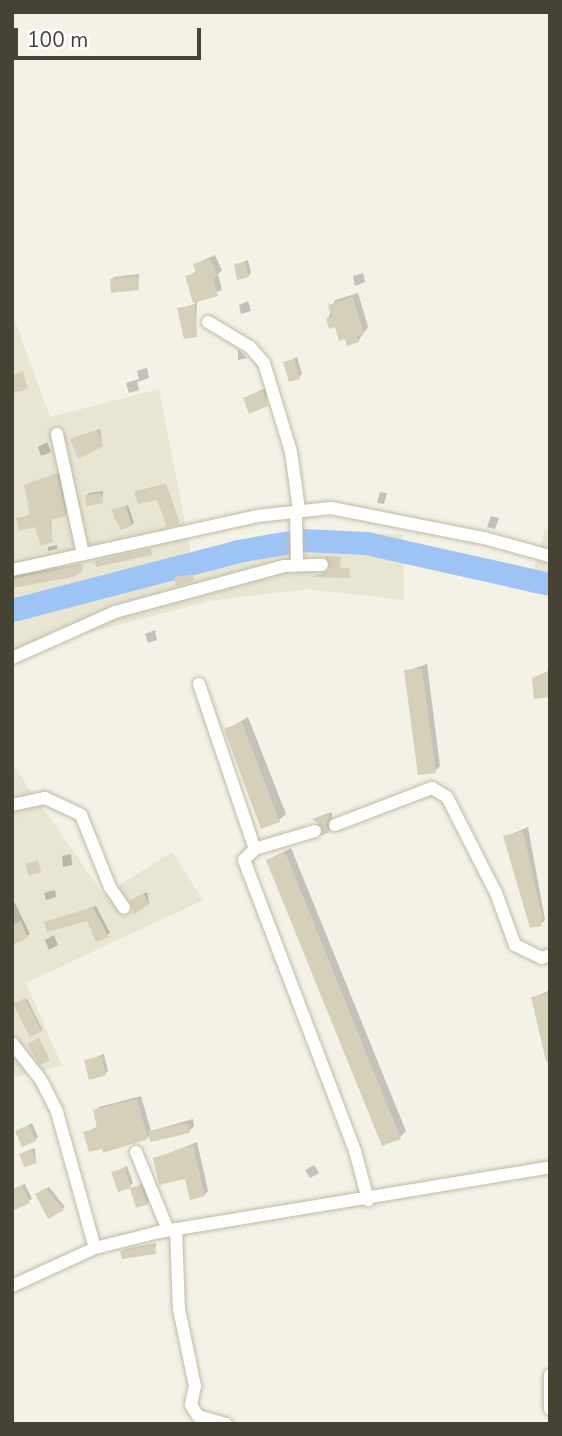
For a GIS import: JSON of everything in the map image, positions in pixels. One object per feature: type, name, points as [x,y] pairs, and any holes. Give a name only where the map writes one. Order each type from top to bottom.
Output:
[{"type":"street","points":[[208,322],[250,347],[264,363],[291,452],[297,511],[297,559]]},
{"type":"street","points":[[58,434],[83,554]]},
{"type":"street","points":[[12,570],[297,511],[362,513],[550,556]]},
{"type":"street","points":[[12,658],[115,612],[297,559],[322,565]]},
{"type":"street","points":[[199,684],[255,849]]},
{"type":"street","points":[[335,825],[432,788],[447,797],[496,893],[515,945],[542,958],[550,955]]},
{"type":"street","points":[[12,805],[45,798],[81,815],[110,887],[124,908]]},
{"type":"street","points":[[315,831],[255,849],[246,856],[245,867],[355,1151],[368,1200]]},
{"type":"street","points":[[12,1043],[41,1080],[57,1112],[95,1248]]},
{"type":"street","points":[[136,1152],[172,1230],[180,1324],[195,1386],[191,1405],[198,1416],[226,1424]]},
{"type":"street","points":[[12,1286],[95,1248],[172,1230],[368,1200],[549,1167]]},
{"type":"street","points":[[550,1375],[550,1409]]},
{"type":"shaded area","points":[[12,313],[50,417],[159,389],[191,553],[310,531],[403,534],[404,600],[308,589],[209,601],[12,653]]},
{"type":"shaded area","points":[[545,530],[550,531],[550,580],[532,575]]},
{"type":"shaded area","points":[[12,764],[104,895],[172,852],[203,900],[26,983],[62,1066],[12,1078]]},
{"type":"building","points":[[210,259],[218,276],[213,278],[218,296],[193,303],[185,276],[196,273],[193,264]]},
{"type":"building","points":[[245,262],[249,277],[237,280],[234,264]]},
{"type":"building","points":[[137,276],[139,290],[111,293],[110,279]]},
{"type":"building","points":[[353,297],[364,333],[357,336],[359,342],[347,346],[345,339],[339,341],[335,327],[329,329],[326,318],[332,317],[328,305]]},
{"type":"building","points":[[195,305],[197,337],[184,339],[177,308]]},
{"type":"building","points":[[294,359],[300,379],[289,382],[283,362]]},
{"type":"building","points":[[23,372],[28,389],[12,393],[12,375]]},
{"type":"building","points":[[263,390],[268,406],[249,414],[243,398]]},
{"type":"building","points":[[98,430],[103,446],[78,459],[70,439]]},
{"type":"building","points":[[57,473],[66,516],[50,520],[53,542],[41,546],[35,527],[19,531],[16,518],[30,515],[24,485]]},
{"type":"building","points":[[166,484],[179,524],[167,527],[157,500],[138,504],[134,492]]},
{"type":"building","points":[[101,493],[103,503],[86,506],[85,495]]},
{"type":"building","points":[[126,506],[132,526],[121,530],[111,510]]},
{"type":"building","points":[[151,548],[152,555],[96,567],[95,561]]},
{"type":"building","points":[[325,556],[341,557],[340,568],[349,568],[350,578],[312,577],[329,570]]},
{"type":"building","points":[[82,564],[83,571],[73,577],[12,588],[12,579]]},
{"type":"building","points":[[193,574],[194,581],[176,586],[174,577]]},
{"type":"building","points":[[422,668],[436,773],[418,775],[404,670]]},
{"type":"building","points":[[550,670],[550,697],[534,699],[532,678]]},
{"type":"building","points":[[242,722],[280,822],[261,829],[224,729]]},
{"type":"building","points":[[330,814],[326,824],[330,832],[323,834],[321,825],[312,819]]},
{"type":"building","points":[[523,831],[542,916],[541,926],[530,928],[503,836]]},
{"type":"building","points":[[285,852],[401,1139],[382,1146],[266,860]]},
{"type":"building","points":[[38,860],[41,872],[29,876],[25,864]]},
{"type":"building","points":[[143,893],[150,904],[134,914],[130,901]]},
{"type":"building","points":[[93,907],[109,937],[96,942],[87,921],[47,932],[44,922]]},
{"type":"building","points":[[21,921],[28,938],[12,945],[12,925]]},
{"type":"building","points":[[550,993],[550,1061],[546,1061],[531,997]]},
{"type":"building","points":[[25,998],[42,1031],[30,1037],[13,1004]]},
{"type":"building","points":[[39,1038],[50,1060],[40,1065],[27,1044]]},
{"type":"building","points":[[101,1056],[106,1075],[89,1080],[84,1060]]},
{"type":"building","points":[[137,1099],[148,1139],[103,1153],[102,1149],[89,1152],[83,1132],[97,1128],[93,1110]]},
{"type":"building","points":[[188,1123],[190,1133],[150,1142],[148,1131]]},
{"type":"building","points":[[29,1125],[36,1141],[22,1147],[15,1131]]},
{"type":"building","points":[[193,1145],[205,1196],[190,1200],[185,1179],[159,1185],[153,1158]]},
{"type":"building","points":[[32,1150],[37,1163],[24,1167],[19,1154]]},
{"type":"building","points":[[125,1168],[131,1188],[118,1192],[111,1172]]},
{"type":"building","points":[[22,1185],[30,1203],[12,1211],[12,1190]]},
{"type":"building","points":[[140,1185],[148,1204],[136,1208],[130,1188]]},
{"type":"building","points":[[46,1188],[64,1210],[48,1219],[35,1194]]},
{"type":"building","points":[[154,1244],[156,1254],[122,1259],[120,1251]]},
{"type":"waterway","points":[[12,610],[238,551],[301,540],[366,543],[550,584]]},
{"type":"tunnel","points":[[315,831],[335,825]]}]
